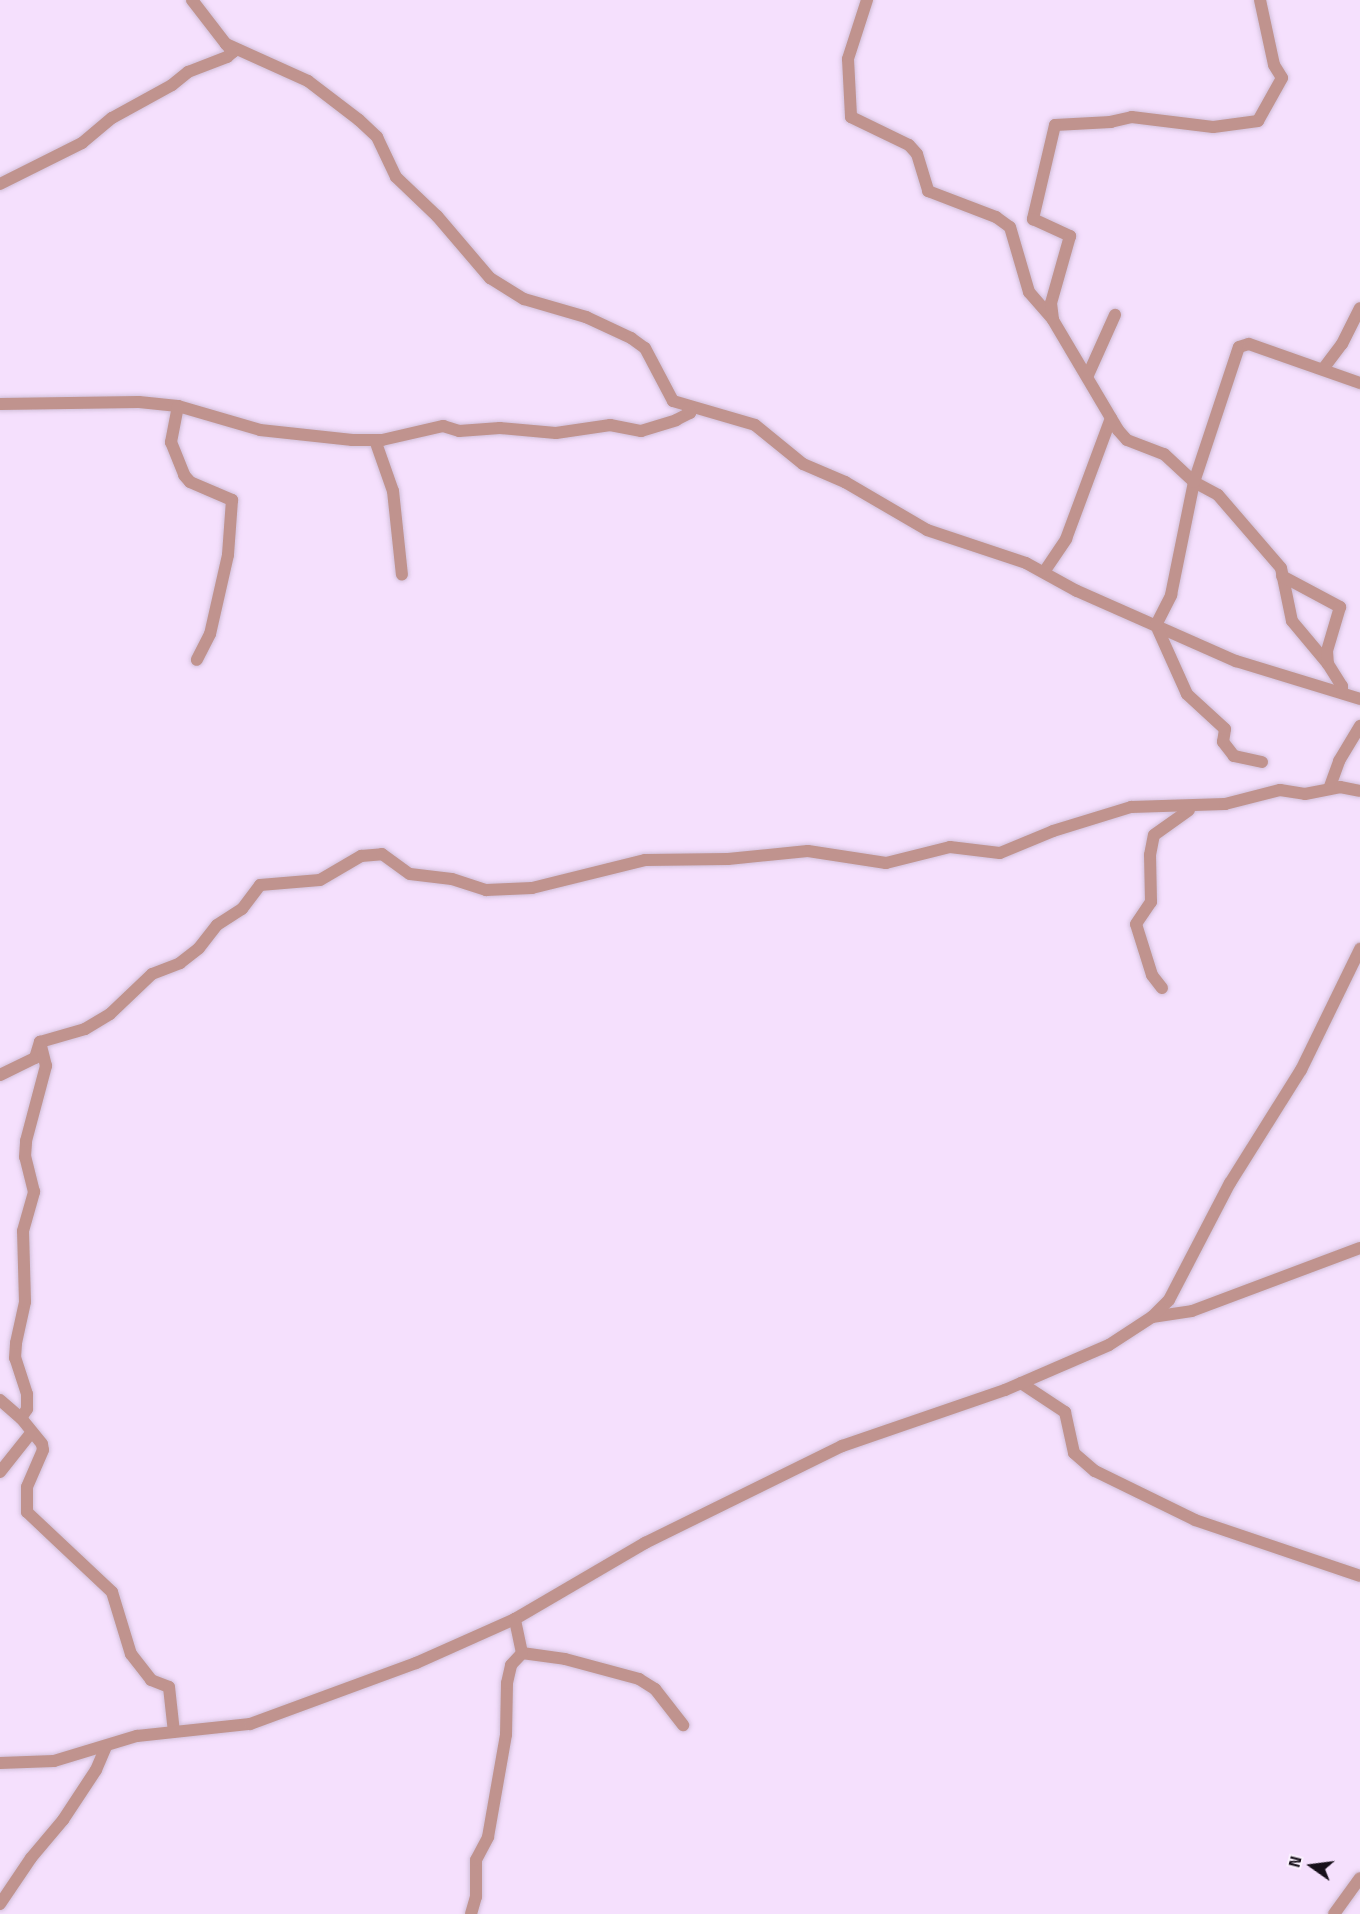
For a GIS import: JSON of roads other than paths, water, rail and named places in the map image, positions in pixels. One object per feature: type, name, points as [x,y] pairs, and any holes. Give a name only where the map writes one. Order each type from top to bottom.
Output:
[{"type":"street","points":[[0,184],[82,143],[112,118],[165,90],[188,72],[227,57],[233,52],[192,0]]},
{"type":"street","points":[[867,0],[848,59],[851,117],[909,146],[917,154],[928,191],[996,217],[1010,227],[1029,292],[1053,320],[1088,375],[1111,418],[1127,440],[1164,454],[1194,482],[1218,495],[1281,568],[1292,621],[1328,664],[1342,686],[1342,693]]},
{"type":"street","points":[[1053,320],[1051,303],[1070,236],[1033,219],[1055,125],[1111,122],[1132,117],[1213,127],[1258,121],[1282,78],[1274,65],[1260,0]]},
{"type":"street","points":[[226,45],[308,81],[339,103],[377,137],[396,177],[437,216],[490,278],[524,299],[586,317],[631,338],[645,348],[667,393],[688,408],[740,418],[772,437],[803,464],[845,482],[927,530],[1044,572],[1236,661],[1360,699]]},
{"type":"street","points":[[1323,369],[1342,344],[1360,308]]},
{"type":"street","points":[[1088,375],[1115,315]]},
{"type":"street","points":[[1156,625],[1171,595],[1194,482],[1239,347],[1249,344],[1360,383]]},
{"type":"street","points":[[0,404],[128,402],[178,406],[260,430],[375,440],[443,426],[459,431],[500,428],[539,433],[610,425],[641,431],[676,420],[690,413],[688,408]]},
{"type":"street","points":[[178,406],[171,442],[184,476],[202,488],[232,497],[228,555],[210,634],[197,660]]},
{"type":"street","points":[[1044,572],[1066,539],[1111,418]]},
{"type":"street","points":[[375,440],[393,491],[402,575]]},
{"type":"street","points":[[1282,576],[1340,607],[1327,651],[1328,664]]},
{"type":"street","points":[[1156,625],[1186,694],[1225,729],[1223,742],[1234,756],[1262,762]]},
{"type":"street","points":[[1329,789],[1339,761],[1360,726]]},
{"type":"street","points":[[40,1042],[85,1029],[110,1014],[153,975],[180,963],[199,948],[217,925],[242,909],[260,885],[320,879],[361,856],[382,854],[410,874],[452,879],[491,890],[532,888],[645,860],[728,859],[808,851],[886,864],[950,847],[1000,854],[1075,823],[1131,807],[1234,803],[1280,790],[1305,794],[1329,789],[1360,790]]},
{"type":"street","points":[[1162,987],[1152,975],[1136,924],[1151,902],[1151,844],[1161,827],[1197,806]]},
{"type":"street","points":[[0,1763],[54,1761],[137,1736],[250,1724],[417,1663],[515,1619],[645,1543],[842,1446],[1021,1383],[1109,1345],[1152,1317],[1174,1291],[1230,1183],[1293,1085],[1360,949]]},
{"type":"street","points":[[0,1074],[34,1058],[40,1042]]},
{"type":"street","points":[[21,1418],[27,1409],[27,1395],[15,1358],[25,1302],[23,1231],[34,1192],[25,1157],[26,1142],[46,1066],[40,1042]]},
{"type":"street","points":[[1152,1317],[1192,1311],[1360,1248]]},
{"type":"street","points":[[1021,1383],[1065,1412],[1074,1453],[1095,1471],[1205,1524],[1360,1576]]},
{"type":"street","points":[[0,1400],[21,1418],[43,1450],[27,1487],[27,1512],[112,1592],[131,1654],[151,1680],[169,1687],[174,1732]]},
{"type":"street","points":[[0,1472],[31,1433]]},
{"type":"street","points":[[515,1619],[522,1653]]},
{"type":"street","points":[[522,1653],[565,1659],[639,1679],[655,1689],[682,1725]]},
{"type":"street","points":[[471,1914],[476,1897],[476,1860],[488,1837],[506,1734],[507,1683],[511,1665],[522,1653]]},
{"type":"street","points":[[0,1904],[31,1858],[63,1820],[96,1770],[106,1746]]},
{"type":"street","points":[[1334,1914],[1360,1878]]}]
